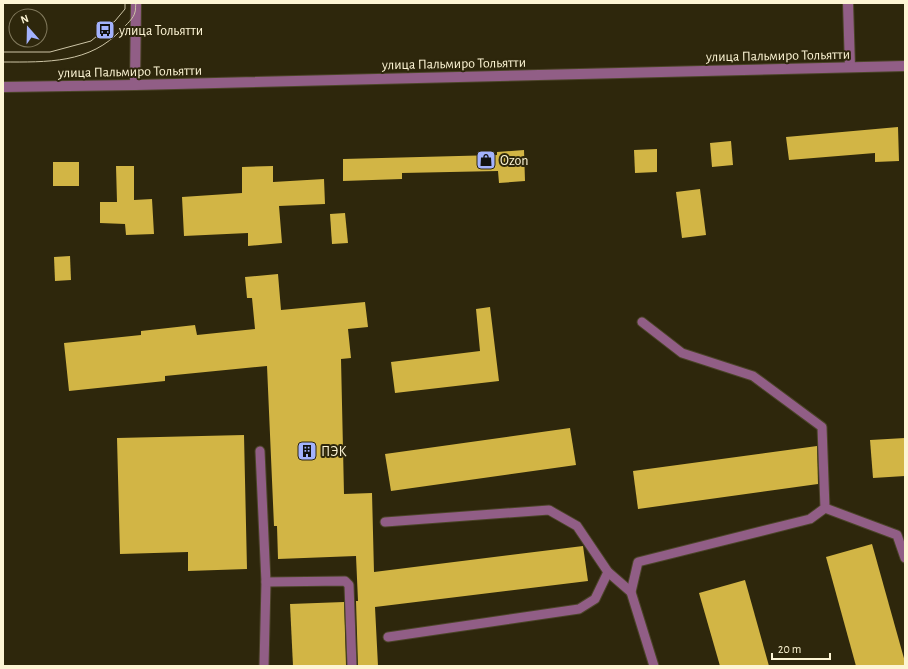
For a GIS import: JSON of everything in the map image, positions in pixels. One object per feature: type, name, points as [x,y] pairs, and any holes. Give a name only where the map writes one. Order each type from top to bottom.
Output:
[{"type":"street","points":[[135,85],[136,3]]},
{"type":"street","points":[[848,3],[850,67]]},
{"type":"street","name":"улица Пальмиро Тольятти","points":[[3,87],[905,66]]},
{"type":"lane","points":[[642,322],[682,353],[753,376],[822,427],[825,508]]},
{"type":"lane","points":[[260,451],[266,582],[264,666]]},
{"type":"lane","points":[[825,508],[897,535],[905,558]]},
{"type":"lane","points":[[654,666],[631,592],[638,562],[810,519],[825,508]]},
{"type":"lane","points":[[385,522],[549,510],[577,526],[608,572],[631,592]]},
{"type":"lane","points":[[388,637],[579,609],[595,599],[608,572]]},
{"type":"lane","points":[[266,582],[345,581],[349,585],[352,666]]},
{"type":"building","points":[[898,127],[899,161],[875,162],[875,153],[789,160],[786,137]]},
{"type":"building","points":[[731,141],[733,165],[712,167],[710,143]]},
{"type":"building","points":[[657,149],[657,172],[635,173],[634,150]]},
{"type":"building","points":[[524,150],[525,181],[499,183],[498,171],[402,173],[402,179],[343,181],[343,159],[497,155],[497,152]]},
{"type":"building","points":[[53,162],[79,162],[79,186],[53,186]]},
{"type":"building","points":[[116,166],[134,166],[134,200],[152,199],[154,234],[126,235],[125,224],[100,223],[100,202],[117,202]]},
{"type":"building","points":[[273,166],[273,182],[324,179],[325,204],[279,206],[282,243],[248,246],[248,233],[184,236],[182,197],[242,193],[242,167]]},
{"type":"building","points":[[700,189],[706,235],[682,238],[676,192]]},
{"type":"building","points":[[345,213],[348,243],[332,244],[330,214]]},
{"type":"building","points":[[70,256],[71,280],[55,281],[54,257]]},
{"type":"building","points":[[278,274],[281,310],[365,302],[368,327],[348,329],[351,358],[341,359],[344,494],[372,493],[374,572],[583,546],[588,581],[375,607],[378,666],[358,666],[356,556],[278,559],[277,526],[274,526],[267,366],[165,376],[165,381],[69,391],[64,343],[141,335],[141,331],[195,325],[197,335],[255,329],[252,298],[247,298],[245,277]]},
{"type":"building","points":[[490,307],[499,381],[395,393],[391,362],[480,351],[476,309]]},
{"type":"building","points":[[570,428],[576,465],[391,491],[385,454]]},
{"type":"building","points":[[244,435],[247,569],[188,571],[188,552],[120,554],[117,438]]},
{"type":"building","points":[[905,438],[905,476],[873,478],[870,440]]},
{"type":"building","points":[[817,446],[818,484],[638,509],[633,471]]},
{"type":"building","points":[[872,544],[905,666],[856,666],[826,557]]},
{"type":"building","points":[[745,580],[769,666],[720,666],[699,593]]},
{"type":"building","points":[[344,602],[346,666],[293,666],[290,604]]},
{"type":"tram line","points":[[3,52],[50,52],[91,41],[115,21],[125,9],[125,3]]},
{"type":"tram line","points":[[3,62],[36,62],[67,59],[96,49],[110,40],[130,21],[133,17],[136,3]]},
{"type":"place","name":"улица Тольятти","points":[[105,30]]},
{"type":"place","name":"Ozon","points":[[486,160]]},
{"type":"place","name":"ПЭК","points":[[307,451]]}]
